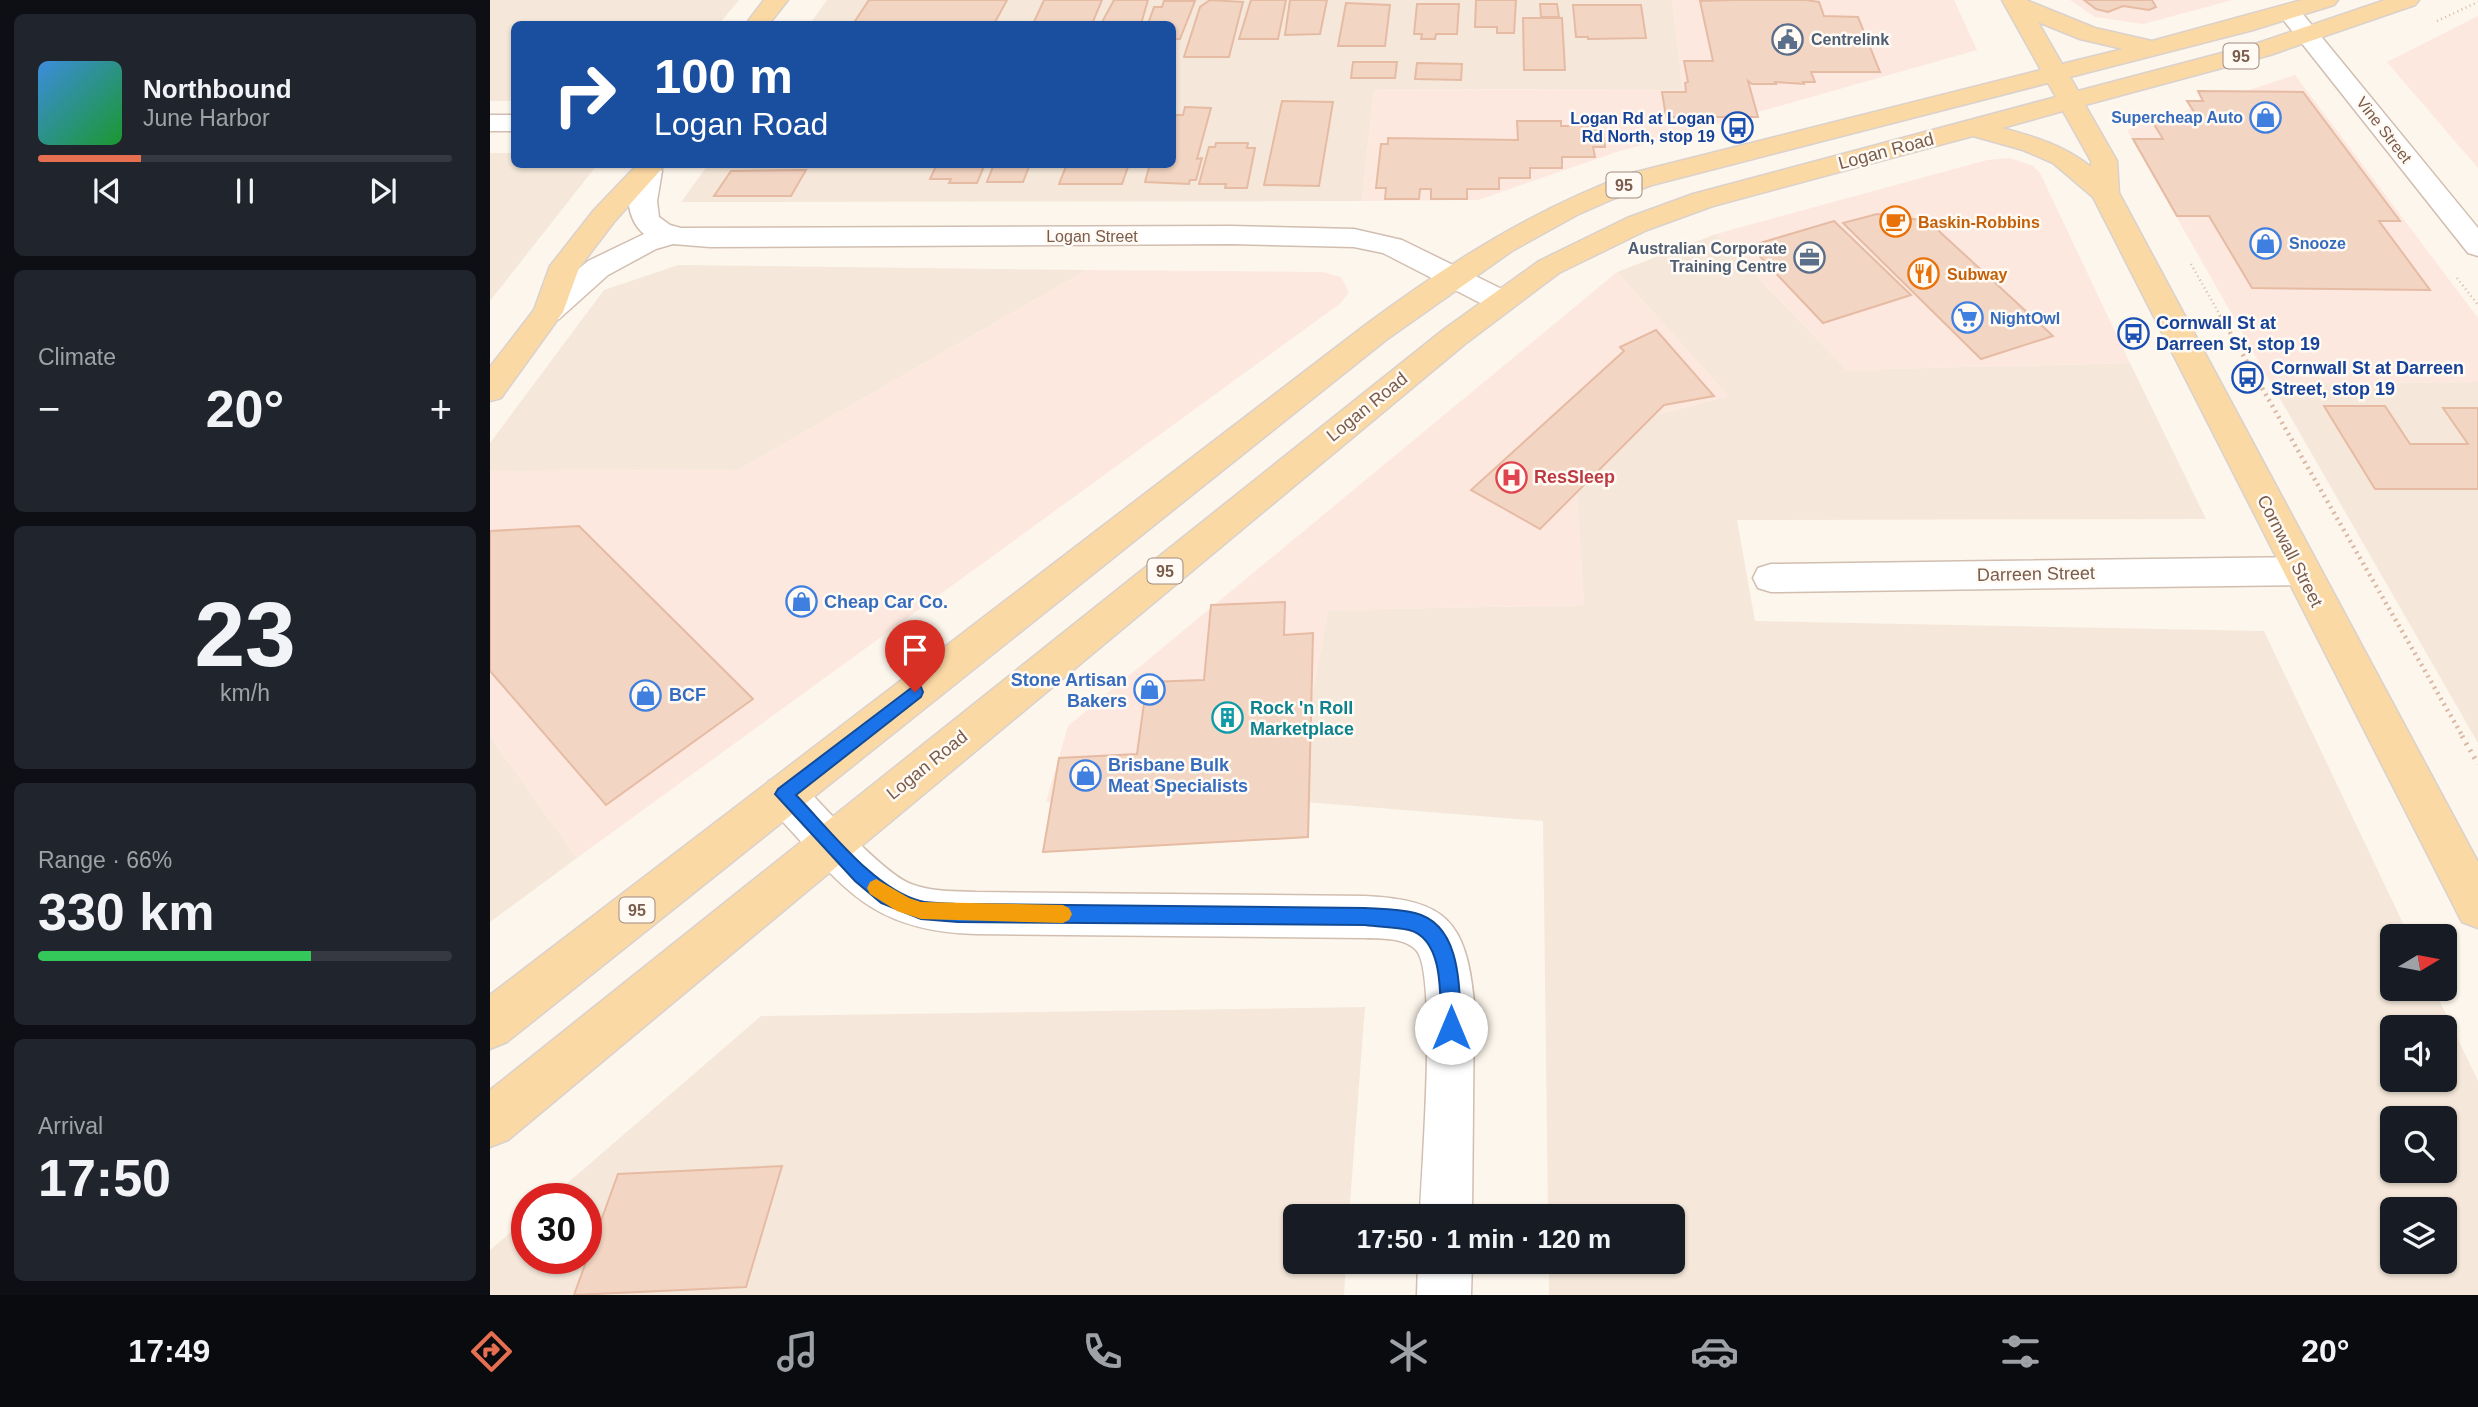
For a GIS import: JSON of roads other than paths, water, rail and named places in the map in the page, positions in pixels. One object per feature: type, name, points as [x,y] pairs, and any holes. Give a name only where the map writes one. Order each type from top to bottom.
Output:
[{"type":"main road","points":[[759,21],[776,0]]},
{"type":"main road","name":"Logan Road","points":[[490,1026],[1452,274],[1499,244],[1553,214],[1642,179],[2153,48],[2326,0]]},
{"type":"main road","name":"Logan Road","points":[[490,1122],[1501,301],[1575,254],[1670,211],[2309,36],[2407,0]]},
{"type":"main road","points":[[2015,2],[2088,34],[2153,48]]},
{"type":"main road","points":[[2015,2],[2104,161],[2105,193]]},
{"type":"main road","points":[[1973,128],[2032,144],[2062,157],[2105,193]]},
{"type":"main road","points":[[490,390],[548,312],[565,266],[604,216],[650,168]]},
{"type":"main road","name":"Cornwall Street","points":[[2105,193],[2300,571],[2478,907]]},
{"type":"street","name":"Vine Street","points":[[2289,12],[2478,247]]},
{"type":"street","points":[[490,123],[511,123]]},
{"type":"street","points":[[650,168],[643,212],[650,224],[670,235]]},
{"type":"street","name":"Logan Street","points":[[548,312],[598,268],[646,243],[670,235],[710,238],[1231,235],[1354,238],[1392,246],[1501,301]]},
{"type":"street","name":"Darreen Street","points":[[1771,578],[2300,571]]},
{"type":"street","points":[[784,794],[887,897],[921,910],[976,914],[1365,916],[1415,922],[1432,933],[1441,947],[1449,974],[1451,1001],[1446,1204]]},
{"type":"street","points":[[1444,1295],[1445,1274]]},
{"type":"place","name":"Centrelink","points":[[1788,39]]},
{"type":"place","name":"Supercheap Auto","points":[[2266,117]]},
{"type":"place","name":"Logan Rd at Logan Rd North, stop 19","points":[[1738,127]]},
{"type":"place","name":"Baskin-Robbins","points":[[1895,222]]},
{"type":"place","name":"Snooze","points":[[2266,243]]},
{"type":"place","name":"Australian Corporate Training Centre","points":[[1810,257]]},
{"type":"place","name":"Subway","points":[[1924,274]]},
{"type":"place","name":"NightOwl","points":[[1967,318]]},
{"type":"place","name":"Cornwall St at Darreen St, stop 19","points":[[2133,333]]},
{"type":"place","name":"Cornwall St at Darreen Street, stop 19","points":[[2248,378]]},
{"type":"place","name":"ResSleep","points":[[1511,477]]},
{"type":"place","name":"Cheap Car Co.","points":[[801,602]]},
{"type":"place","name":"Stone Artisan Bakers","points":[[1150,690]]},
{"type":"place","name":"BCF","points":[[646,695]]},
{"type":"place","name":"Rock 'n Roll Marketplace","points":[[1227,718]]},
{"type":"place","name":"Brisbane Bulk Meat Specialists","points":[[1085,775]]}]
